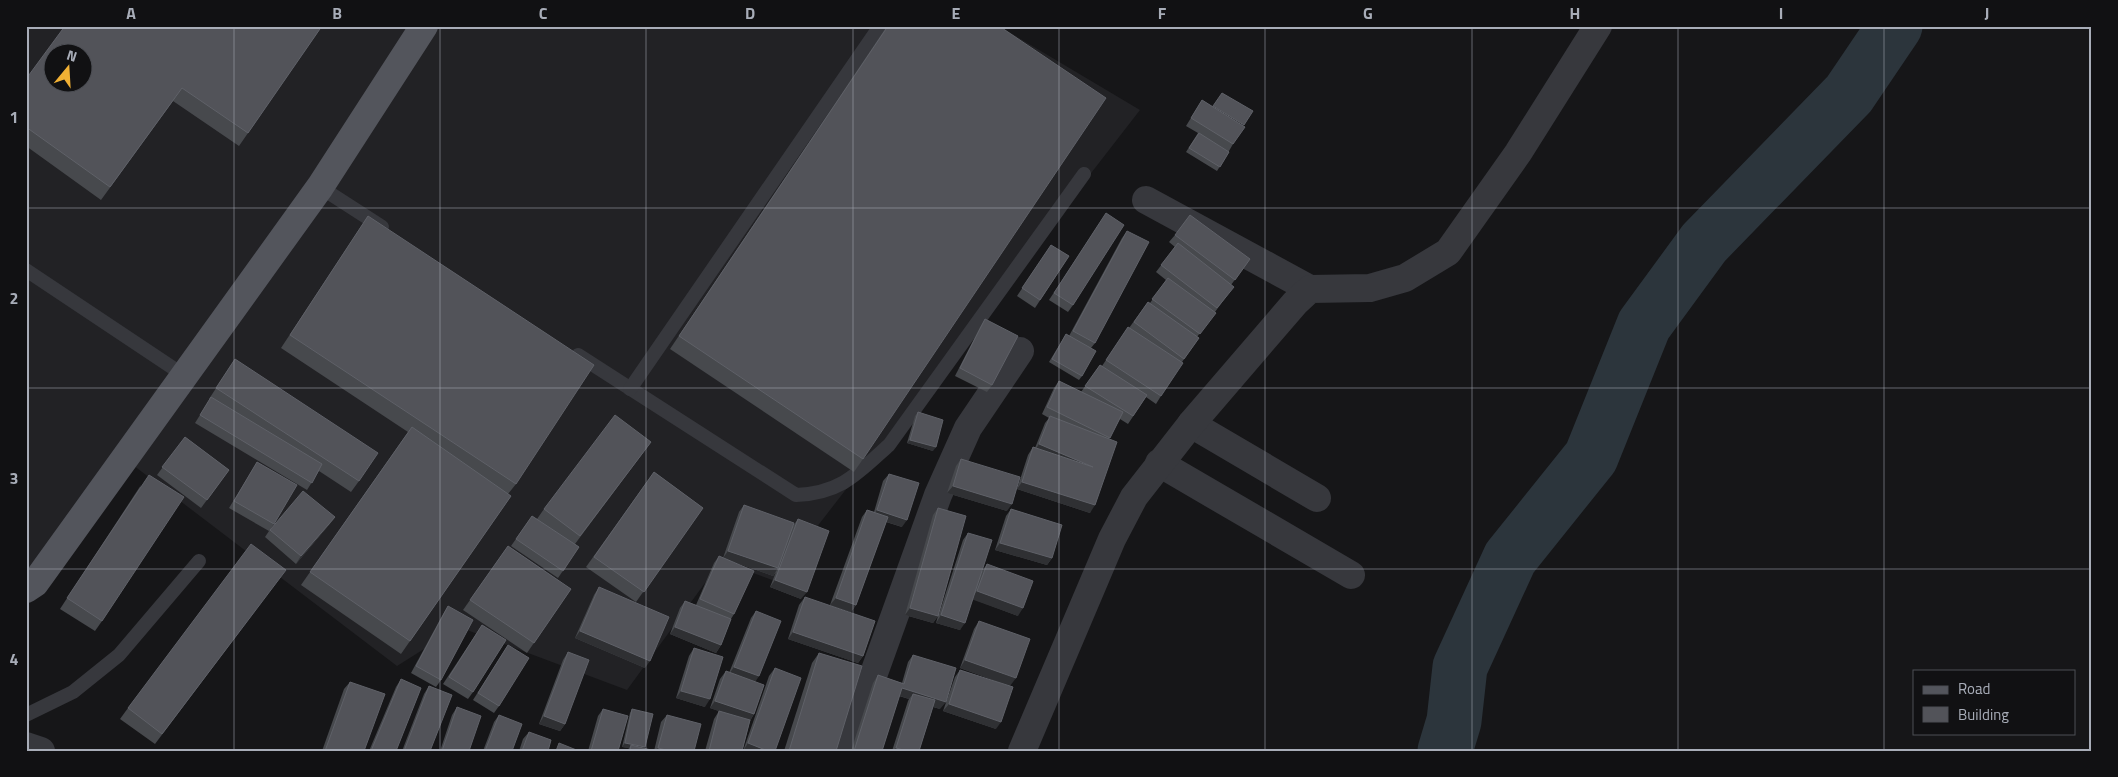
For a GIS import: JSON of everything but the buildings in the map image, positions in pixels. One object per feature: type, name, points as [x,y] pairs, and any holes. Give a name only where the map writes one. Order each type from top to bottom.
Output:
[{"type":"main road","points":[[26,589],[35,583],[320,187],[424,26]]},
{"type":"street","points":[[1146,200],[1310,289],[1370,288],[1405,278],[1448,252],[1518,153],[1598,26]]},
{"type":"street","points":[[1022,751],[1112,539],[1134,497],[1191,424],[1295,302],[1310,289]]},
{"type":"street","points":[[846,751],[938,495],[968,428],[1020,351]]},
{"type":"street","points":[[1191,424],[1317,498]]},
{"type":"street","points":[[1159,464],[1351,575]]},
{"type":"street","points":[[26,746],[41,751]]},
{"type":"lane","points":[[630,389],[880,26]]},
{"type":"lane","points":[[564,346],[796,495],[816,494],[835,488],[857,475],[889,445],[1084,174]]},
{"type":"lane","points":[[320,187],[393,235]]},
{"type":"lane","points":[[26,270],[185,376]]},
{"type":"lane","points":[[26,715],[73,692],[119,655],[199,561]]},
{"type":"shaded area","points":[[26,26],[999,26],[1140,110],[775,581],[721,561],[627,690],[459,627],[397,666],[125,459],[26,576]]},
{"type":"waterway","points":[[1445,751],[1454,721],[1460,667],[1510,558],[1591,457],[1644,325],[1704,243],[1849,94],[1895,26]]}]
